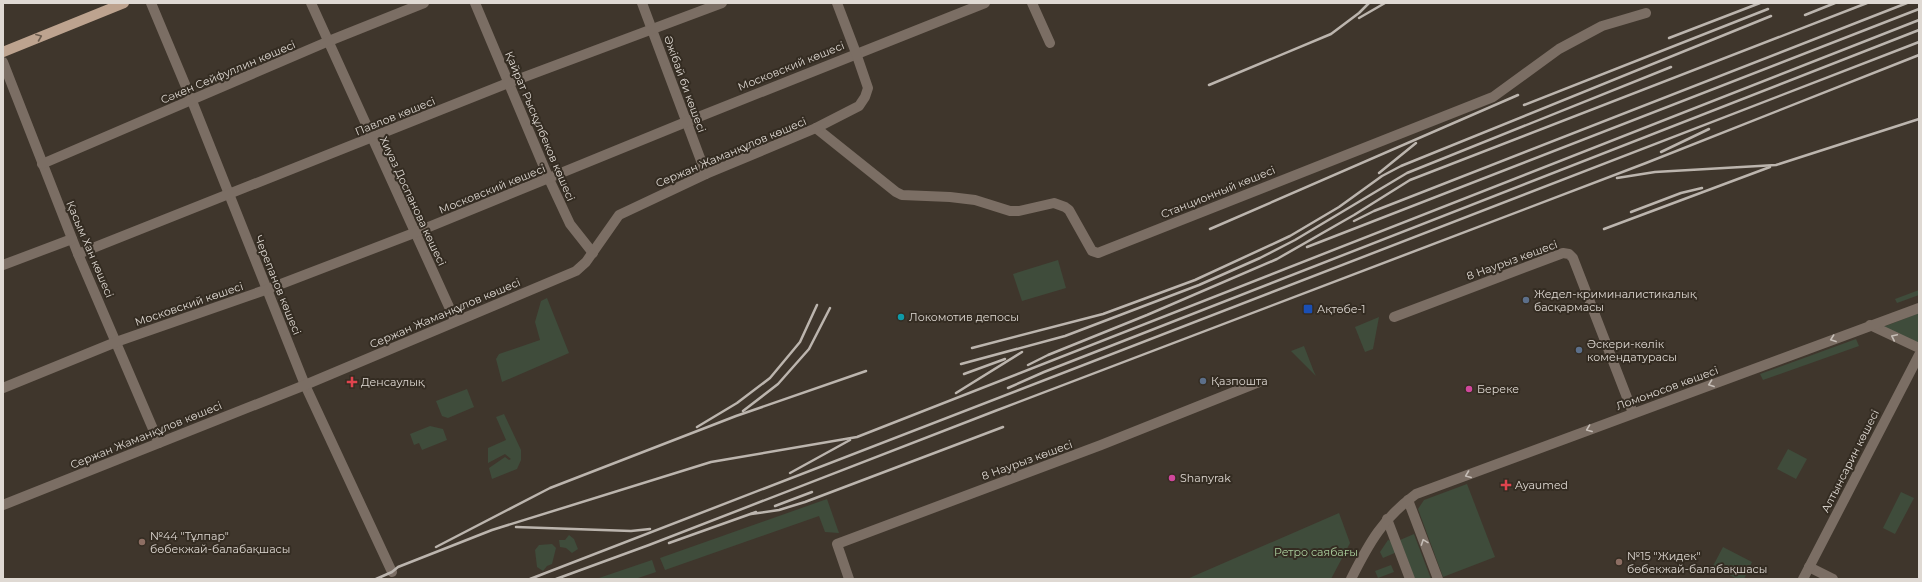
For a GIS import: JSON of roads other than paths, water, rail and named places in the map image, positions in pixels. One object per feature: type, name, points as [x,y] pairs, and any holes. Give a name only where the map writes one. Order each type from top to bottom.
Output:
[{"type":"main road","points":[[3,52],[124,3]]},
{"type":"street","name":"Черепанов көшесі","points":[[151,3],[268,289],[305,385],[392,572]]},
{"type":"street","name":"Хиуаз Доспанова көшесі","points":[[311,3],[414,233],[455,320]]},
{"type":"street","name":"Сәкен Сейфуллин көшесі","points":[[42,164],[329,41],[424,3]]},
{"type":"street","name":"Қайрат Рысқұлбеков көшесі","points":[[474,3],[549,179],[570,224],[593,253]]},
{"type":"street","name":"Әжібай би көшесі","points":[[642,3],[706,174]]},
{"type":"street","name":"Павлов көшесі","points":[[78,254],[508,83],[722,3]]},
{"type":"street","points":[[837,3],[856,53]]},
{"type":"street","name":"Московский көшесі","points":[[3,388],[116,342],[268,289],[414,233],[856,53],[986,3]]},
{"type":"street","points":[[1032,3],[1050,43]]},
{"type":"street","name":"Станционный көшесі","points":[[816,128],[896,192],[902,195],[950,197],[975,200],[1010,211],[1019,211],[1054,203],[1059,204],[1069,210],[1092,251],[1098,253],[1493,97],[1558,49],[1602,26],[1646,13]]},
{"type":"street","name":"Сержан Жаманқұлов көшесі","points":[[4,502],[305,385],[455,320],[576,271],[593,253],[606,231],[619,215],[706,174],[816,128],[859,106],[865,98],[868,88],[856,53]]},
{"type":"street","name":"Қасым Хан көшесі","points":[[3,62],[78,254],[159,443]]},
{"type":"street","points":[[3,265],[72,239]]},
{"type":"street","name":"8 Наурыз көшесі","points":[[1394,318],[1563,253],[1569,254],[1573,258],[1633,413]]},
{"type":"street","name":"Ломоносов көшесі","points":[[1351,579],[1373,536],[1387,519],[1408,500],[1423,492],[1919,308]]},
{"type":"street","points":[[1870,325],[1919,348]]},
{"type":"street","name":"Алтынсарин көшесі","points":[[1803,579],[1919,355]]},
{"type":"street","name":"8 Наурыз көшесі","points":[[849,579],[836,544],[1101,445],[1259,382]]},
{"type":"street","points":[[1408,500],[1438,579]]},
{"type":"street","points":[[1387,519],[1410,579]]},
{"type":"street","points":[[1809,567],[1833,579]]},
{"type":"railway","points":[[1209,85],[1331,34],[1359,13],[1369,3]]},
{"type":"railway","points":[[1359,18],[1385,3]]},
{"type":"railway","points":[[1669,38],[1760,3]]},
{"type":"railway","points":[[1805,15],[1835,3]]},
{"type":"railway","points":[[1028,365],[1048,355],[1147,315],[1277,259],[1354,215],[1410,180],[1867,3]]},
{"type":"railway","points":[[1354,221],[1374,211],[1907,3]]},
{"type":"railway","points":[[1524,105],[1768,9]]},
{"type":"railway","points":[[1307,247],[1919,9]]},
{"type":"railway","points":[[972,348],[1103,314],[1195,280],[1290,236],[1339,207],[1382,176],[1401,166],[1771,16]]},
{"type":"railway","points":[[376,579],[392,572],[398,567],[492,530],[711,462],[857,437],[1919,20]]},
{"type":"railway","points":[[1008,388],[1044,372],[1919,30]]},
{"type":"railway","points":[[530,579],[1919,42]]},
{"type":"railway","points":[[556,579],[649,545],[995,411],[1646,163],[1919,55]]},
{"type":"railway","points":[[961,364],[1065,336],[1199,285],[1260,258],[1295,240],[1407,173],[1671,67]]},
{"type":"railway","points":[[1210,229],[1518,95]]},
{"type":"railway","points":[[1617,178],[1655,172],[1776,165],[1919,119]]},
{"type":"railway","points":[[1661,152],[1709,129]]},
{"type":"railway","points":[[1379,173],[1416,143]]},
{"type":"railway","points":[[1604,229],[1770,167]]},
{"type":"railway","points":[[1631,212],[1681,193],[1702,188]]},
{"type":"railway","points":[[697,427],[737,403],[770,378],[800,342],[817,305]]},
{"type":"railway","points":[[743,411],[778,384],[809,349],[830,308]]},
{"type":"railway","points":[[956,393],[1022,352]]},
{"type":"railway","points":[[964,374],[1005,359]]},
{"type":"railway","points":[[436,547],[550,488],[736,416],[866,371]]},
{"type":"railway","points":[[751,514],[779,510],[805,502],[1003,427]]},
{"type":"railway","points":[[790,473],[850,440]]},
{"type":"railway","points":[[775,506],[812,492]]},
{"type":"railway","points":[[669,543],[756,512]]},
{"type":"railway","points":[[516,527],[631,531],[650,529]]},
{"type":"place","name":"Жедел-криминалистикалық басқармасы","points":[[1526,300]]},
{"type":"place","name":"Ақтөбе-1","points":[[1308,309]]},
{"type":"place","name":"Локомотив депосы","points":[[901,317]]},
{"type":"place","name":"Әскери-көлік комендатурасы","points":[[1579,350]]},
{"type":"place","name":"Қазпошта","points":[[1203,381]]},
{"type":"place","name":"Денсаулық","points":[[352,382]]},
{"type":"place","name":"Береке","points":[[1469,389]]},
{"type":"place","name":"Shanyrak","points":[[1172,478]]},
{"type":"place","name":"Ayaumed","points":[[1506,485]]},
{"type":"place","name":"№44 \"Тұлпар\" бөбекжай-балабақшасы","points":[[142,542]]},
{"type":"place","name":"№15 \"Жидек\" бөбекжай-балабақшасы","points":[[1619,562]]},
{"type":"park label","name":"Ретро саябағы","points":[[1316,552]]}]
